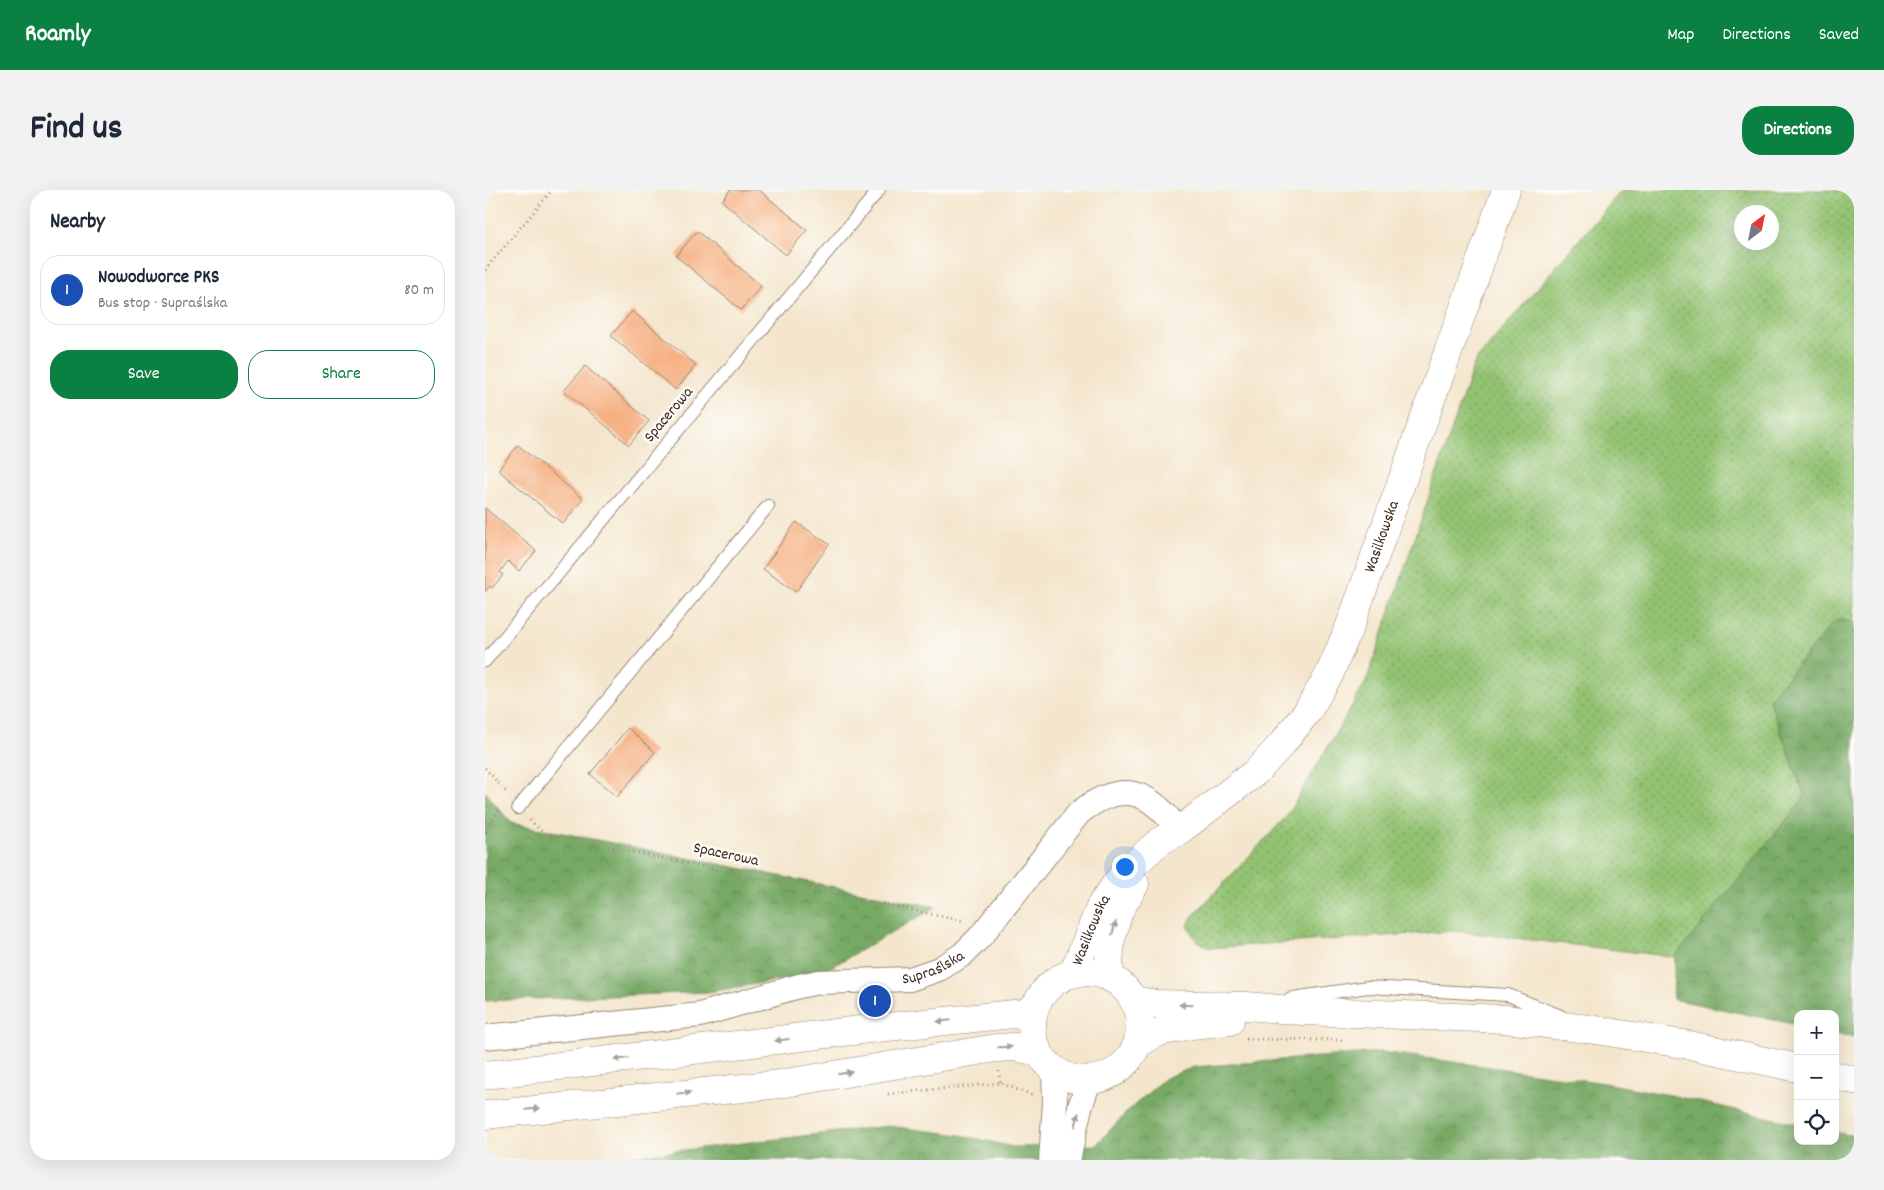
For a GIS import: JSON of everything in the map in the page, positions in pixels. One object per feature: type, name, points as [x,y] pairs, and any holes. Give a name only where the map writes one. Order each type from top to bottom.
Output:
[{"type":"main road","name":"Wasilkowska","points":[[1071,974],[1077,964],[1101,905],[1123,874],[1160,841],[1179,831],[1257,771],[1282,744],[1307,712],[1329,675],[1351,623],[1506,190]]},
{"type":"main road","name":"Wasilkowska","points":[[1108,976],[1111,939],[1119,911],[1136,883],[1152,864],[1169,850],[1179,831]]},
{"type":"main road","points":[[1046,1061],[1033,1039],[1032,1023],[1035,1007],[1041,994],[1061,977],[1090,972],[1108,976],[1122,986],[1133,1000],[1139,1015],[1139,1055]]},
{"type":"main road","points":[[1133,1000],[1155,1004],[1247,1006],[1303,1011],[1505,1019],[1596,1030],[1689,1045],[1794,1067]]},
{"type":"main road","points":[[485,1075],[1024,1013],[1035,1007]]},
{"type":"main road","points":[[485,1115],[780,1084],[996,1048],[1015,1047],[1046,1061],[1071,1078],[1089,1080],[1105,1077],[1117,1071],[1130,1058],[1139,1055],[1159,1032],[1192,1025],[1303,1011]]},
{"type":"main road","points":[[1839,1077],[1854,1080]]},
{"type":"street","name":"Supraślska","points":[[485,1037],[700,1016],[799,986],[819,982],[910,979],[939,969],[962,954],[989,926],[1079,814],[1096,800],[1117,793],[1134,793],[1151,800],[1166,812],[1179,831]]},
{"type":"street","points":[[1046,1061],[1055,1102],[1051,1160]]},
{"type":"street","points":[[1068,1160],[1080,1107],[1089,1080]]},
{"type":"lane","name":"Spacerowa","points":[[485,660],[879,190]]},
{"type":"lane","points":[[518,808],[768,506]]},
{"type":"lane","points":[[1270,1008],[1293,998],[1368,988],[1508,995],[1596,1030]]},
{"type":"path","points":[[485,270],[552,190]]},
{"type":"path","name":"Spacerowa","points":[[485,768],[518,808],[543,833],[989,926]]},
{"type":"path","points":[[485,832],[509,796]]},
{"type":"path","points":[[1240,1039],[1349,1040]]},
{"type":"path","points":[[1080,1107],[1093,1109],[1099,1097],[1109,1089],[1126,1082],[1137,1072],[1139,1055]]},
{"type":"green space","points":[[1622,190],[1854,190],[1854,623],[1837,618],[1769,699],[1805,797],[1675,957],[1456,931],[1209,948],[1196,940],[1188,926],[1192,917],[1287,816],[1366,682],[1475,361]]},
{"type":"green space","points":[[1837,618],[1854,623],[1854,1037],[1839,1034],[1839,1010],[1794,1010],[1794,1024],[1673,999],[1675,957],[1805,797],[1769,699]]},
{"type":"green space","points":[[485,792],[511,823],[936,907],[821,973],[709,992],[485,1001]]},
{"type":"green space","points":[[1381,1052],[1598,1082],[1670,1095],[1794,1123],[1794,1145],[1839,1145],[1839,1133],[1854,1136],[1854,1160],[599,1160],[888,1126],[961,1135],[1013,1147],[1096,1145],[1129,1110],[1165,1078],[1194,1067]]},
{"type":"building","points":[[730,190],[759,190],[807,230],[786,255],[722,201]]},
{"type":"building","points":[[697,231],[761,286],[741,310],[676,256]]},
{"type":"building","points":[[632,311],[696,365],[676,390],[611,336]]},
{"type":"building","points":[[585,366],[649,421],[629,445],[564,391]]},
{"type":"building","points":[[518,445],[583,499],[563,524],[498,470]]},
{"type":"building","points":[[485,508],[536,551],[519,571],[508,561],[500,572],[503,575],[492,588],[490,586],[485,592]]},
{"type":"building","points":[[796,522],[829,544],[796,592],[763,569]]},
{"type":"building","points":[[628,728],[655,752],[617,797],[590,774]]},
{"type":"place","name":"Nowodworce PKS","points":[[875,1001]]}]
